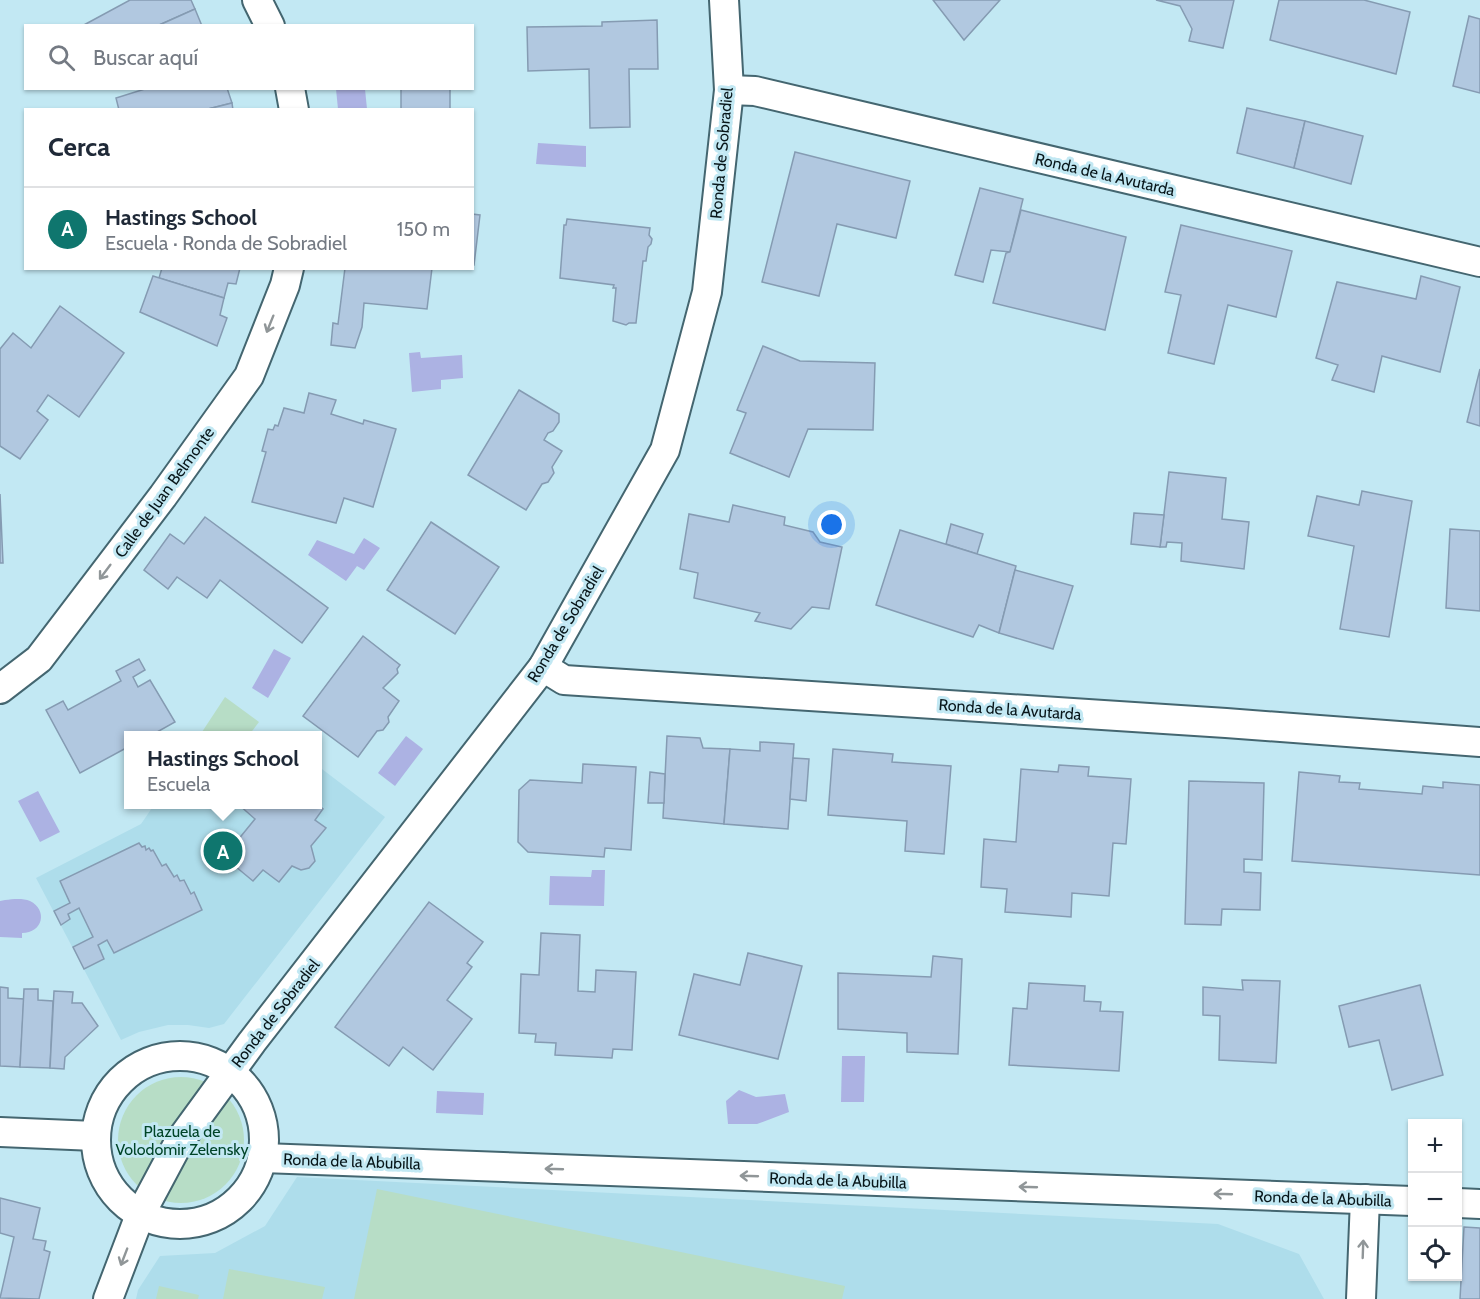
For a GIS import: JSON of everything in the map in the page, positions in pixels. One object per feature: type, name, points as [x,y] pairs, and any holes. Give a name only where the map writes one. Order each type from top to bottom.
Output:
[{"type":"street","points":[[257,0],[269,24]]},
{"type":"street","name":"Ronda de Sobradiel","points":[[108,1299],[140,1215],[179,1142],[230,1072],[543,667],[665,450],[707,291],[729,90],[724,0]]},
{"type":"street","points":[[290,90],[294,108]]},
{"type":"street","name":"Ronda de la Avutarda","points":[[729,90],[755,91],[1480,262]]},
{"type":"street","name":"Calle de Juan Belmonte","points":[[0,688],[39,659],[163,496],[249,376],[285,285],[289,270]]},
{"type":"street","name":"Ronda de la Avutarda","points":[[543,667],[564,680],[1226,723],[1480,742]]},
{"type":"street","points":[[182,1056],[207,1060],[230,1072],[248,1089],[260,1110],[265,1134],[263,1158],[254,1183],[237,1203],[216,1217],[191,1225],[165,1224],[140,1215],[120,1201],[106,1182],[97,1160],[95,1136],[101,1110],[114,1088],[132,1070],[156,1059],[182,1056]]},
{"type":"street","points":[[0,1132],[95,1136]]},
{"type":"street","name":"Ronda de la Abubilla","points":[[263,1158],[1408,1201]]},
{"type":"street","points":[[1361,1299],[1365,1199]]},
{"type":"street","points":[[1462,1203],[1480,1204]]},
{"type":"shaded area","points":[[336,90],[365,90],[367,108],[338,108]]},
{"type":"shaded area","points":[[538,143],[586,146],[586,167],[536,164]]},
{"type":"shaded area","points":[[420,352],[421,358],[462,355],[463,378],[441,380],[441,389],[412,392],[409,353]]},
{"type":"shaded area","points":[[364,538],[380,548],[364,570],[357,566],[346,581],[308,555],[317,540],[354,554]]},
{"type":"shaded area","points":[[274,649],[291,658],[268,698],[252,688]]},
{"type":"shaded area","points":[[406,736],[423,749],[395,786],[378,773]]},
{"type":"shaded area","points":[[322,769],[385,817],[224,1024],[209,1028],[168,1025],[139,1032],[121,1040],[36,878],[141,824],[151,809],[322,809]]},
{"type":"shaded area","points":[[38,791],[60,832],[40,842],[18,801]]},
{"type":"shaded area","points":[[592,870],[605,870],[604,906],[549,905],[550,876],[591,877]]},
{"type":"shaded area","points":[[24,899],[36,905],[41,920],[35,929],[22,933],[22,938],[0,937],[0,901]]},
{"type":"shaded area","points":[[842,1056],[865,1056],[864,1102],[841,1102]]},
{"type":"shaded area","points":[[739,1090],[756,1097],[785,1094],[789,1112],[757,1124],[728,1124],[726,1101]]},
{"type":"shaded area","points":[[437,1091],[484,1093],[483,1115],[436,1113]]},
{"type":"shaded area","points":[[297,1177],[1218,1224],[1299,1254],[1324,1299],[136,1299],[138,1290],[160,1256],[215,1253],[265,1226]]},
{"type":"green space","points":[[225,697],[259,722],[252,731],[203,731]]},
{"type":"green space","name":"Plazuela de Volodomir Zelensky","points":[[181,1077],[205,1082],[226,1095],[239,1116],[244,1140],[239,1164],[226,1185],[205,1198],[181,1203],[157,1198],[136,1185],[123,1164],[118,1140],[123,1116],[136,1095],[157,1082]]},
{"type":"green space","points":[[377,1189],[845,1286],[842,1299],[354,1299]]},
{"type":"green space","points":[[229,1269],[325,1287],[322,1299],[223,1299]]},
{"type":"green space","points":[[159,1286],[199,1295],[198,1299],[156,1299]]},
{"type":"building","points":[[130,0],[191,0],[195,9],[161,24],[86,24]]},
{"type":"building","points":[[933,0],[1000,0],[964,40]]},
{"type":"building","points":[[1156,0],[1234,0],[1223,48],[1189,41],[1192,29],[1180,6]]},
{"type":"building","points":[[1279,0],[1364,0],[1410,12],[1396,74],[1270,40]]},
{"type":"building","points":[[195,9],[201,24],[161,24]]},
{"type":"building","points":[[1469,16],[1480,19],[1480,93],[1453,86]]},
{"type":"building","points":[[657,20],[658,69],[629,69],[630,127],[590,128],[589,69],[528,71],[527,27],[602,26],[602,22]]},
{"type":"building","points":[[142,90],[228,90],[232,103],[212,108],[118,108],[116,98]]},
{"type":"building","points":[[401,90],[450,90],[450,108],[401,108]]},
{"type":"building","points":[[232,103],[233,108],[212,108]]},
{"type":"building","points":[[1247,108],[1305,121],[1294,168],[1237,153]]},
{"type":"building","points":[[1305,121],[1363,136],[1351,184],[1294,168]]},
{"type":"building","points":[[795,152],[910,181],[896,238],[837,224],[819,296],[762,282]]},
{"type":"building","points":[[980,188],[1023,199],[1010,252],[991,250],[983,282],[955,275]]},
{"type":"building","points":[[1021,210],[1126,237],[1105,330],[993,303],[1006,253],[1010,252]]},
{"type":"building","points":[[474,214],[480,215],[474,265]]},
{"type":"building","points":[[567,219],[650,228],[649,235],[652,239],[646,261],[643,261],[636,323],[626,325],[613,321],[616,288],[613,288],[614,285],[560,278],[564,225]]},
{"type":"building","points":[[1181,225],[1292,251],[1276,317],[1228,305],[1214,364],[1168,353],[1181,295],[1165,292]]},
{"type":"building","points":[[161,270],[240,270],[236,284],[228,283],[224,298],[159,278]]},
{"type":"building","points":[[345,270],[432,270],[427,309],[364,303],[362,327],[355,348],[331,345],[333,323],[338,324]]},
{"type":"building","points":[[153,276],[224,298],[220,315],[227,318],[217,346],[140,312]]},
{"type":"building","points":[[1421,276],[1460,287],[1440,372],[1382,356],[1374,392],[1332,380],[1338,365],[1316,358],[1337,282],[1416,299]]},
{"type":"building","points":[[60,306],[124,353],[79,417],[48,395],[37,411],[48,420],[20,459],[0,446],[0,349],[13,333],[31,348]]},
{"type":"building","points":[[763,346],[800,361],[875,363],[873,430],[808,429],[789,477],[730,453],[746,413],[737,410]]},
{"type":"building","points":[[1480,369],[1480,426],[1467,422]]},
{"type":"building","points":[[519,390],[559,414],[559,422],[544,440],[562,451],[552,467],[554,473],[548,482],[542,484],[526,510],[468,475]]},
{"type":"building","points":[[309,393],[336,400],[331,414],[363,424],[364,420],[396,429],[373,507],[344,498],[336,523],[252,502],[266,452],[262,451],[268,429],[273,430],[275,425],[278,426],[284,408],[304,413]]},
{"type":"building","points":[[1169,472],[1226,478],[1222,519],[1249,522],[1244,569],[1181,561],[1182,543],[1167,542],[1166,547],[1160,547]]},
{"type":"building","points":[[1362,491],[1412,501],[1389,637],[1340,629],[1354,546],[1308,536],[1317,496],[1359,505]]},
{"type":"building","points":[[0,494],[3,563],[0,563]]},
{"type":"building","points":[[733,505],[785,517],[784,525],[813,532],[820,542],[842,547],[829,609],[812,607],[791,629],[755,621],[760,613],[694,598],[698,573],[680,569],[689,514],[729,522]]},
{"type":"building","points":[[1134,513],[1164,515],[1160,547],[1131,544]]},
{"type":"building","points":[[205,517],[328,608],[302,643],[220,580],[207,598],[177,577],[168,589],[144,570],[170,534],[184,544]]},
{"type":"building","points":[[431,522],[499,567],[455,634],[387,590]]},
{"type":"building","points":[[951,524],[983,534],[977,554],[946,544]]},
{"type":"building","points":[[1450,529],[1480,531],[1480,611],[1446,608]]},
{"type":"building","points":[[900,530],[1016,566],[999,633],[979,625],[973,637],[876,605]]},
{"type":"building","points":[[1015,570],[1073,586],[1053,649],[999,633]]},
{"type":"building","points":[[363,636],[400,665],[397,669],[398,673],[383,688],[399,701],[388,717],[389,722],[383,730],[377,731],[358,757],[303,716]]},
{"type":"building","points":[[139,659],[145,670],[133,677],[138,687],[150,680],[175,722],[159,731],[124,731],[124,749],[80,773],[46,710],[63,701],[68,710],[121,681],[116,671]]},
{"type":"building","points":[[667,736],[700,738],[703,748],[730,749],[724,824],[663,818]]},
{"type":"building","points":[[760,742],[794,744],[788,829],[724,824],[730,749],[760,751]]},
{"type":"building","points":[[833,749],[893,754],[892,762],[951,766],[944,854],[905,851],[907,821],[828,815]]},
{"type":"building","points":[[793,758],[809,759],[806,801],[790,799]]},
{"type":"building","points":[[583,764],[636,767],[631,850],[605,848],[604,857],[528,852],[518,842],[519,790],[530,780],[582,783]]},
{"type":"building","points":[[1059,765],[1089,767],[1088,776],[1131,779],[1126,844],[1113,843],[1109,896],[1072,893],[1071,917],[1005,912],[1007,889],[981,887],[984,839],[1016,842],[1021,769],[1058,772]]},
{"type":"building","points":[[650,772],[665,774],[664,803],[648,803]]},
{"type":"building","points":[[1299,772],[1340,776],[1339,782],[1360,783],[1359,789],[1422,794],[1423,786],[1443,788],[1443,782],[1480,785],[1480,875],[1292,861]]},
{"type":"building","points":[[1189,781],[1264,783],[1262,860],[1244,859],[1244,872],[1261,873],[1260,910],[1222,909],[1221,925],[1185,924]]},
{"type":"building","points":[[322,808],[323,809],[315,820],[326,828],[311,846],[315,861],[309,868],[301,870],[292,866],[279,882],[263,870],[253,881],[224,857],[255,819],[244,809]]},
{"type":"building","points":[[139,843],[142,847],[145,846],[146,850],[149,848],[153,850],[162,866],[166,864],[174,877],[177,875],[180,881],[184,880],[191,894],[194,892],[202,910],[114,953],[107,940],[98,945],[104,959],[84,969],[73,947],[93,937],[79,908],[68,914],[70,919],[61,925],[54,911],[70,903],[60,881]]},
{"type":"building","points":[[429,902],[483,942],[467,963],[472,967],[447,1000],[472,1019],[433,1070],[403,1047],[389,1066],[335,1027]]},
{"type":"building","points":[[541,933],[580,935],[578,991],[595,992],[596,970],[636,972],[632,1050],[613,1049],[612,1058],[555,1055],[556,1043],[535,1042],[536,1034],[519,1033],[521,974],[539,975]]},
{"type":"building","points":[[748,953],[802,966],[778,1059],[679,1035],[694,974],[740,985]]},
{"type":"building","points":[[933,956],[962,959],[958,1054],[907,1052],[907,1033],[838,1029],[838,973],[931,977]]},
{"type":"building","points":[[1242,980],[1280,981],[1276,1063],[1219,1060],[1220,1016],[1203,1015],[1203,987],[1243,990]]},
{"type":"building","points":[[1029,983],[1085,986],[1084,1001],[1101,1002],[1100,1011],[1123,1012],[1119,1071],[1009,1065],[1013,1008],[1027,1009]]},
{"type":"building","points":[[1420,985],[1443,1075],[1392,1090],[1379,1040],[1349,1047],[1339,1006]]},
{"type":"building","points":[[0,987],[8,988],[8,998],[24,999],[20,1067],[0,1066]]},
{"type":"building","points":[[24,989],[38,989],[38,1000],[53,1001],[50,1068],[20,1067]]},
{"type":"building","points":[[54,991],[73,992],[72,1003],[82,1003],[98,1026],[65,1057],[64,1069],[50,1068]]},
{"type":"building","points":[[0,1198],[40,1208],[33,1239],[46,1241],[44,1250],[50,1252],[39,1299],[0,1298],[14,1237],[0,1233]]},
{"type":"building","points":[[1464,1227],[1480,1228],[1480,1299],[1460,1299]]},
{"type":"place","name":"Hastings School","points":[[223,851]]}]
